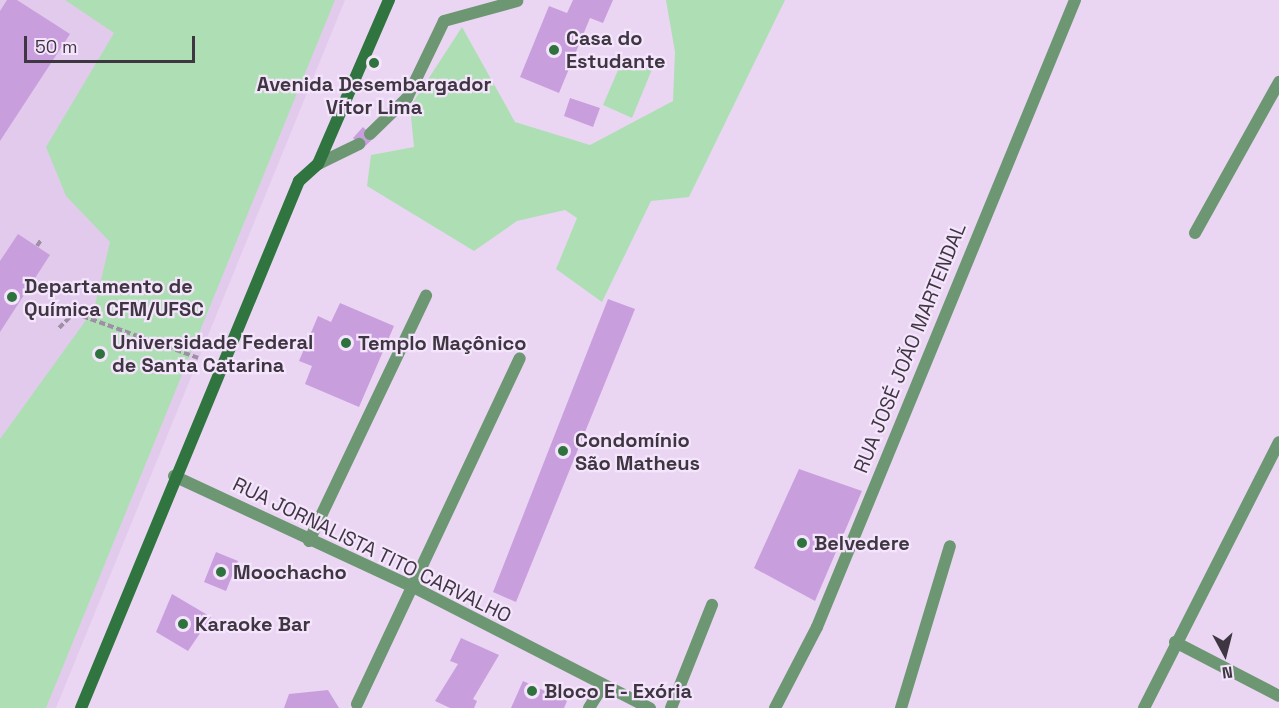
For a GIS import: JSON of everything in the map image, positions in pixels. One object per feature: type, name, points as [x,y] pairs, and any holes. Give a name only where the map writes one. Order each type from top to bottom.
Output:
[{"type":"main road","points":[[81,708],[174,476],[299,181],[318,164],[389,0]]},
{"type":"street","name":"RUA JOSÉ JOÃO MARTENDAL","points":[[775,708],[817,627],[1075,0]]},
{"type":"street","points":[[370,134],[407,99],[444,21],[517,1]]},
{"type":"street","points":[[1195,233],[1279,82]]},
{"type":"street","points":[[318,164],[359,144]]},
{"type":"street","points":[[309,541],[426,296]]},
{"type":"street","points":[[357,704],[415,588],[520,358]]},
{"type":"street","points":[[1144,708],[1279,442]]},
{"type":"street","name":"RUA JORNALISTA TITO CARVALHO","points":[[174,476],[309,541],[415,588],[602,687],[650,708]]},
{"type":"street","points":[[901,708],[950,546]]},
{"type":"street","points":[[671,708],[712,605]]},
{"type":"street","points":[[1176,642],[1279,696]]},
{"type":"street","points":[[589,708],[602,687]]},
{"type":"path","points":[[37,246],[41,240]]},
{"type":"path","points":[[59,328],[74,313],[198,358]]},
{"type":"shaded area","name":"Universidade Federal de Santa Catarina","points":[[0,0],[345,0],[56,708],[0,708]]},
{"type":"green space","name":"Universidade Federal de Santa Catarina","points":[[65,0],[335,0],[46,708],[0,708],[0,439],[94,309],[110,242],[66,196],[46,147],[114,33]]},
{"type":"green space","points":[[666,0],[785,0],[689,197],[651,201],[602,302],[556,269],[577,218],[565,210],[517,221],[474,251],[367,186],[371,155],[414,147],[410,107],[462,27],[515,122],[590,145],[673,101],[675,52]]},
{"type":"green space","points":[[624,56],[653,67],[632,118],[603,105]]},
{"type":"building","points":[[7,0],[17,0],[70,34],[0,141],[0,11]]},
{"type":"building","name":"Casa do Estudante","points":[[573,0],[613,0],[603,23],[590,18],[559,93],[520,77],[549,6],[567,13]]},
{"type":"building","points":[[570,98],[600,108],[593,127],[564,116]]},
{"type":"building","points":[[363,127],[374,138],[363,148],[353,138]]},
{"type":"building","name":"Departamento de Química CFM/UFSC","points":[[18,234],[50,255],[0,332],[0,261]]},
{"type":"building","name":"Condomínio São Matheus","points":[[608,299],[635,309],[516,602],[493,592]]},
{"type":"building","name":"Templo Maçônico","points":[[340,303],[394,326],[359,407],[305,384],[312,366],[299,361],[318,316],[331,322]]},
{"type":"building","name":"Belvedere","points":[[799,469],[862,491],[815,601],[754,568]]},
{"type":"building","name":"Moochacho","points":[[216,552],[238,561],[226,591],[204,582]]},
{"type":"building","name":"Karaoke Bar","points":[[172,594],[211,617],[188,651],[156,632]]},
{"type":"building","points":[[461,638],[499,655],[473,699],[477,701],[474,708],[450,708],[435,701],[458,664],[450,661]]},
{"type":"building","name":"Bloco E - Exória","points":[[523,681],[567,701],[564,708],[511,708]]},
{"type":"building","points":[[328,690],[339,708],[284,708],[289,694]]},
{"type":"place","name":"Casa do Estudante","points":[[554,50]]},
{"type":"place","name":"Avenida Desembargador Vítor Lima","points":[[374,63]]},
{"type":"place","name":"Departamento de Química CFM/UFSC","points":[[12,297]]},
{"type":"place","name":"Templo Maçônico","points":[[346,343]]},
{"type":"place","name":"Universidade Federal de Santa Catarina","points":[[100,354]]},
{"type":"place","name":"Condomínio São Matheus","points":[[563,451]]},
{"type":"place","name":"Belvedere","points":[[802,543]]},
{"type":"place","name":"Moochacho","points":[[221,572]]},
{"type":"place","name":"Karaoke Bar","points":[[183,624]]},
{"type":"place","name":"Bloco E - Exória","points":[[532,691]]}]
